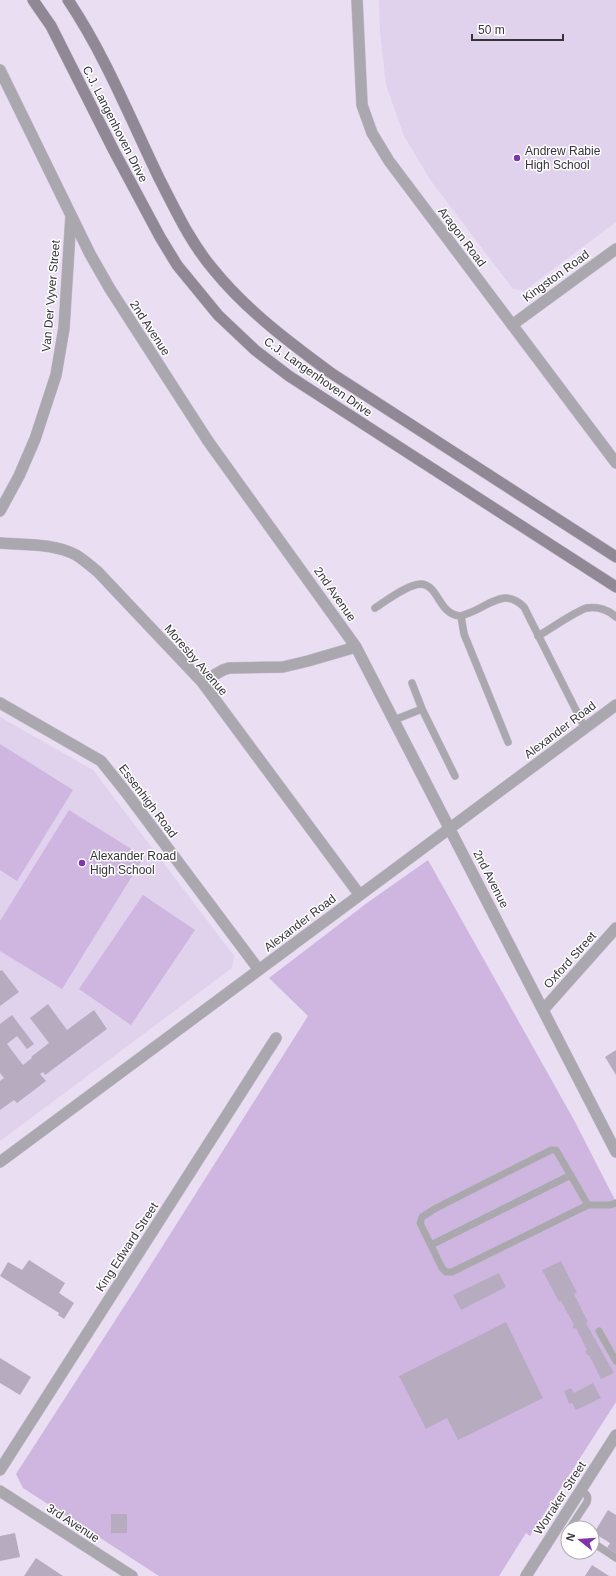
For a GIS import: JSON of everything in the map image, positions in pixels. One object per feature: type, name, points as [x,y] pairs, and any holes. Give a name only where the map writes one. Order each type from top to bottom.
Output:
[{"type":"main road","name":"C.J. Langenhoven Drive","points":[[33,0],[51,26],[114,151],[160,237],[177,265],[218,315],[255,350],[289,376],[616,587]]},
{"type":"main road","name":"C.J. Langenhoven Drive","points":[[68,0],[81,20],[108,69],[135,127],[184,224],[212,268],[236,295],[290,343],[331,373],[616,557]]},
{"type":"street","name":"Aragon Road","points":[[357,0],[362,105],[372,133],[389,161],[616,463]]},
{"type":"street","name":"2nd Avenue","points":[[0,70],[90,254],[110,289],[208,441],[356,646],[616,1152]]},
{"type":"street","name":"Van Der Vyver Street","points":[[0,511],[19,476],[35,439],[56,375],[64,328],[71,215]]},
{"type":"street","name":"Kingston Road","points":[[512,325],[616,249]]},
{"type":"street","name":"Moresby Avenue","points":[[0,543],[61,549],[87,562],[202,682],[360,894]]},
{"type":"street","points":[[202,682],[222,670],[229,668],[283,667],[356,646]]},
{"type":"street","name":"Essenhigh Road","points":[[0,703],[101,762],[125,790],[259,970]]},
{"type":"street","name":"Alexander Road","points":[[0,1162],[616,705]]},
{"type":"street","name":"Oxford Street","points":[[543,1010],[616,928]]},
{"type":"street","name":"King Edward Street","points":[[0,1470],[276,1038]]},
{"type":"street","name":"Worraker Street","points":[[561,1520],[616,1435]]},
{"type":"street","name":"3rd Avenue","points":[[0,1492],[132,1576]]},
{"type":"street","name":"Worraker Street","points":[[526,1576],[560,1522]]},
{"type":"lane","points":[[375,608],[407,588],[421,584],[430,587],[447,612],[461,616],[473,612],[495,600],[508,598],[517,600],[524,607],[585,728]]},
{"type":"lane","points":[[538,636],[587,608],[600,608],[616,617]]},
{"type":"lane","points":[[461,616],[464,634],[508,742]]},
{"type":"lane","points":[[412,683],[422,709],[455,776]]},
{"type":"lane","points":[[394,720],[422,709]]},
{"type":"lane","points":[[588,1205],[556,1150],[551,1150],[422,1217],[420,1223],[442,1268],[446,1272],[452,1272],[588,1205],[610,1205],[616,1203]]},
{"type":"lane","points":[[431,1245],[571,1175]]},
{"type":"lane","points":[[599,1331],[616,1361]]},
{"type":"lane","points":[[575,1520],[587,1502],[587,1495],[581,1490]]},
{"type":"lane","points":[[600,1547],[616,1558]]},
{"type":"shaded area","name":"Andrew Rabie High School","points":[[379,0],[616,0],[616,222],[524,291],[513,289],[431,181],[404,136],[386,85],[380,31]]},
{"type":"shaded area","name":"Alexander Road High School","points":[[0,717],[93,770],[234,956],[232,968],[0,1141]]},
{"type":"shaded area","points":[[0,744],[73,790],[17,881],[0,870]]},
{"type":"shaded area","points":[[69,810],[144,857],[62,989],[0,951],[0,921]]},
{"type":"shaded area","points":[[428,860],[574,1120],[616,1202],[616,1402],[530,1536],[526,1533],[499,1576],[159,1576],[23,1488],[16,1474],[138,1285],[308,1016],[269,978],[367,903]]},
{"type":"shaded area","points":[[143,895],[195,930],[131,1025],[79,989]]},
{"type":"building","points":[[2,970],[19,992],[0,1006],[0,971]]},
{"type":"building","points":[[48,1004],[67,1030],[94,1010],[107,1029],[45,1075],[43,1072],[40,1074],[46,1081],[17,1103],[14,1100],[0,1110],[0,1081],[4,1078],[0,1073],[0,1024],[12,1015],[34,1044],[27,1049],[17,1036],[7,1044],[23,1065],[49,1043],[30,1018]]},
{"type":"building","points":[[616,1050],[616,1075],[605,1057]]},
{"type":"building","points":[[29,1260],[65,1283],[59,1293],[74,1303],[64,1319],[58,1315],[59,1313],[0,1276],[8,1262],[22,1270]]},
{"type":"building","points":[[561,1261],[577,1293],[574,1294],[588,1322],[586,1323],[614,1373],[601,1379],[589,1355],[587,1355],[585,1351],[587,1350],[576,1328],[574,1329],[572,1326],[574,1325],[561,1301],[559,1302],[542,1270]]},
{"type":"building","points":[[499,1273],[506,1287],[461,1310],[453,1295]]},
{"type":"building","points":[[506,1322],[543,1398],[458,1440],[447,1418],[426,1429],[399,1376]]},
{"type":"building","points":[[0,1358],[31,1377],[20,1395],[0,1383]]},
{"type":"building","points":[[593,1383],[601,1398],[576,1410],[572,1403],[569,1404],[564,1391],[571,1388],[574,1393]]},
{"type":"building","points":[[608,1510],[616,1515],[616,1554],[607,1548],[610,1543],[600,1537],[600,1523]]},
{"type":"building","points":[[111,1514],[127,1514],[127,1533],[111,1533]]},
{"type":"building","points":[[15,1533],[20,1557],[0,1561],[0,1536]]},
{"type":"building","points":[[36,1558],[63,1576],[24,1576]]},
{"type":"building","points":[[592,1565],[609,1576],[585,1576]]},
{"type":"place","name":"Andrew Rabie High School","points":[[517,158]]},
{"type":"place","name":"Alexander Road High School","points":[[82,863]]}]
